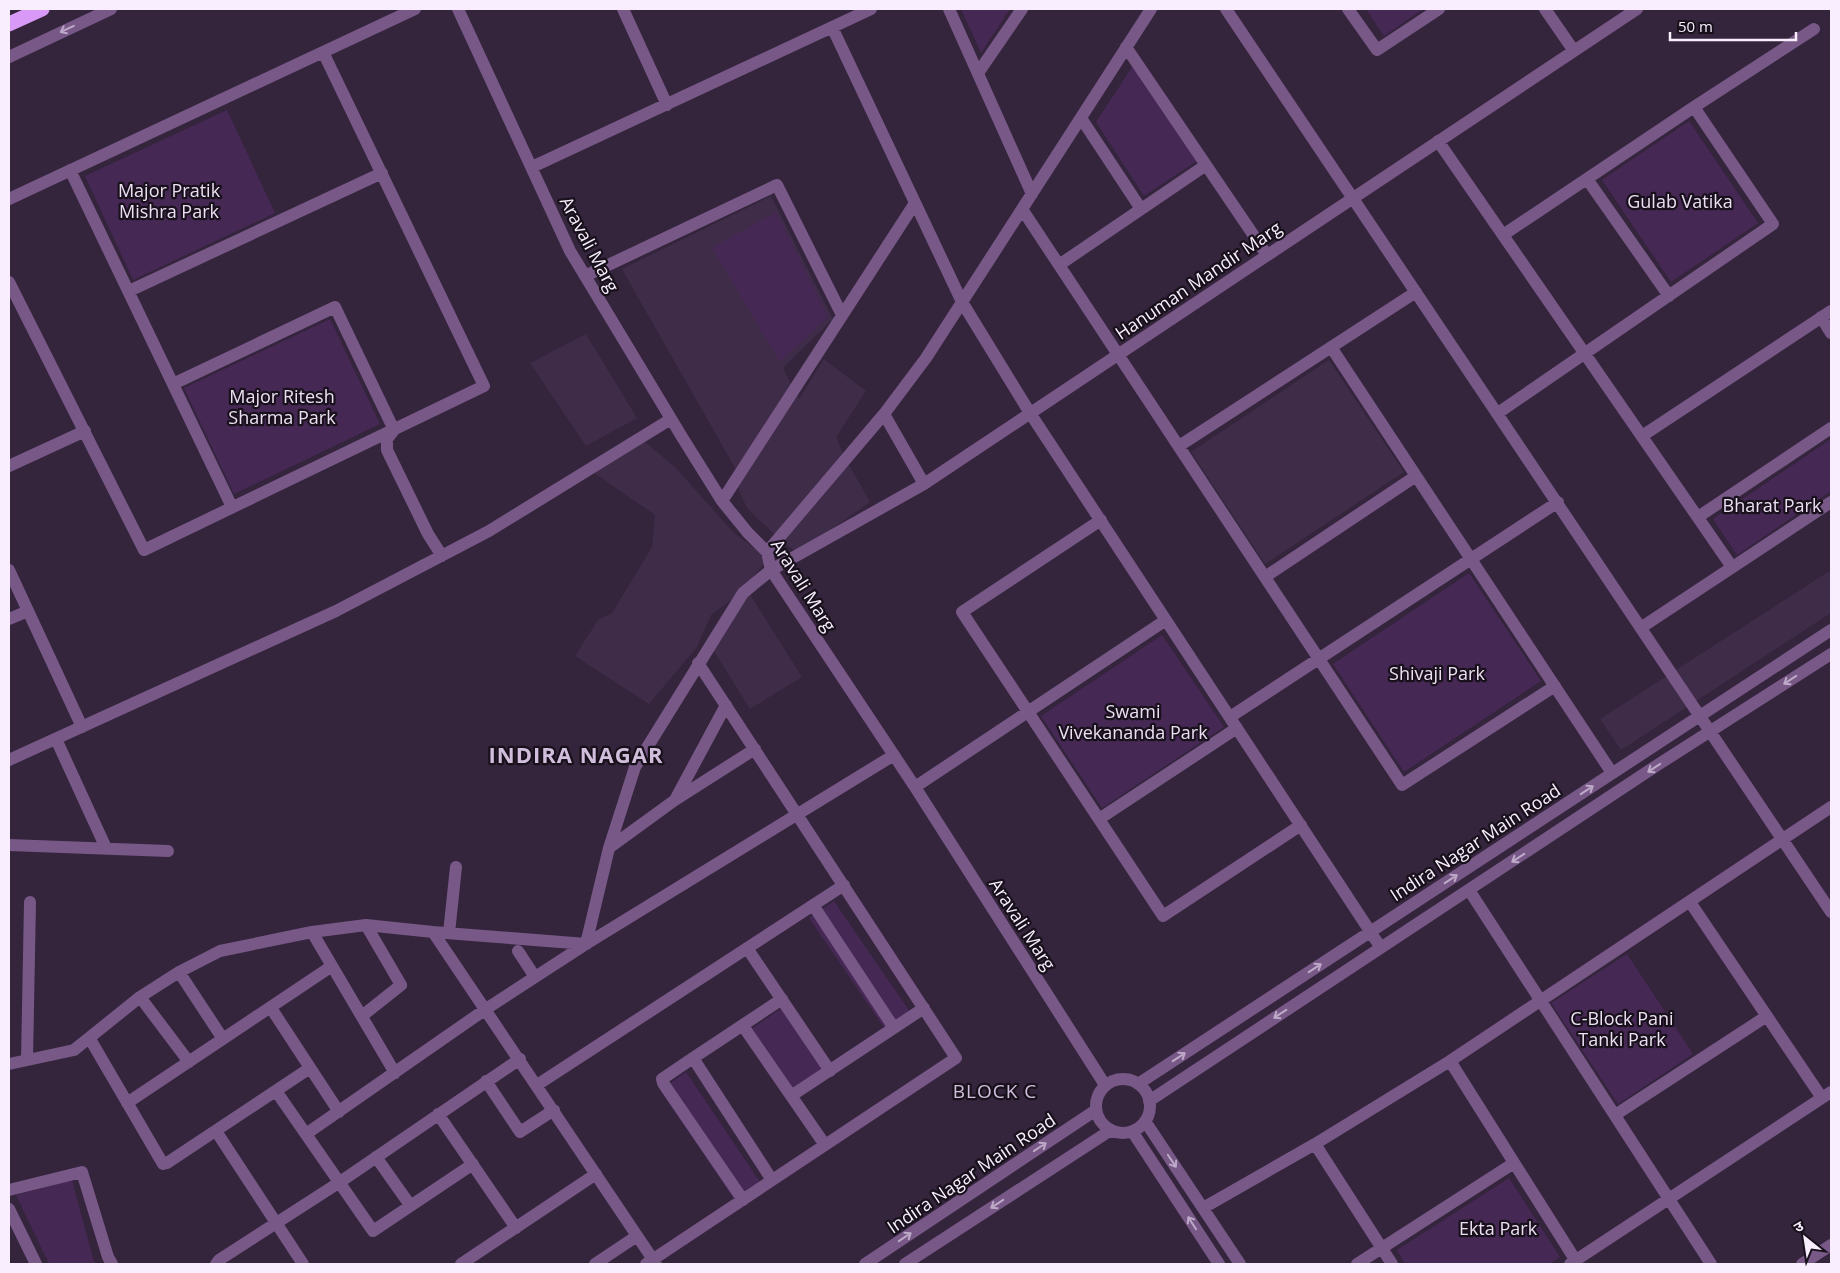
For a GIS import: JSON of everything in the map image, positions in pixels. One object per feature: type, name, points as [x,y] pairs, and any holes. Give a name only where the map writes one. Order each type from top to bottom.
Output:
[{"type":"highway","points":[[9,24],[42,9]]},
{"type":"street","points":[[9,56],[111,9]]},
{"type":"street","points":[[9,199],[415,9]]},
{"type":"street","name":"Aravali Marg","points":[[458,9],[570,251],[585,276],[722,501],[748,533],[767,552],[771,570],[915,787],[1105,1085]]},
{"type":"street","points":[[623,9],[667,104]]},
{"type":"street","points":[[532,167],[871,9]]},
{"type":"street","points":[[949,9],[1032,194]]},
{"type":"street","points":[[978,73],[1022,9]]},
{"type":"street","points":[[767,552],[884,414],[926,358],[1151,9]]},
{"type":"street","points":[[1226,9],[1642,627],[1831,912]]},
{"type":"street","points":[[1348,9],[1377,50],[1433,10]]},
{"type":"street","points":[[1545,9],[1574,51]]},
{"type":"street","name":"Hanuman Mandir Marg","points":[[586,944],[609,848],[634,767],[743,593],[771,570],[924,484],[1637,9]]},
{"type":"street","points":[[832,27],[962,302],[1030,413],[1381,948]]},
{"type":"street","points":[[1503,235],[1814,29]]},
{"type":"street","points":[[1126,47],[1267,255]]},
{"type":"street","points":[[9,282],[144,550],[484,386],[323,52]]},
{"type":"street","points":[[1498,414],[1773,224],[1694,107]]},
{"type":"street","points":[[1081,118],[1141,209]]},
{"type":"street","points":[[1438,141],[1732,567]]},
{"type":"street","points":[[1059,265],[1206,165]]},
{"type":"street","points":[[70,170],[232,507]]},
{"type":"street","points":[[128,291],[382,173]]},
{"type":"street","points":[[1587,179],[1669,296]]},
{"type":"street","points":[[585,276],[777,185],[842,315]]},
{"type":"street","points":[[722,501],[915,203]]},
{"type":"street","points":[[1022,209],[1402,784],[1555,686]]},
{"type":"street","points":[[1179,446],[1416,292]]},
{"type":"street","points":[[173,384],[335,307],[394,430]]},
{"type":"street","points":[[1642,436],[1826,314],[1831,332]]},
{"type":"street","points":[[1331,347],[1612,773]]},
{"type":"street","points":[[884,414],[924,484]]},
{"type":"street","points":[[9,760],[336,611],[489,531],[671,419]]},
{"type":"street","points":[[1698,517],[1831,428]]},
{"type":"street","points":[[394,430],[387,439],[387,450],[428,534],[442,556]]},
{"type":"street","points":[[9,466],[84,431]]},
{"type":"street","points":[[1265,577],[1416,476]]},
{"type":"street","points":[[1230,718],[1558,502]]},
{"type":"street","points":[[1642,627],[1831,502]]},
{"type":"street","points":[[1101,520],[962,612],[1163,916],[1301,825]]},
{"type":"street","points":[[9,570],[82,727]]},
{"type":"street","points":[[9,620],[28,611]]},
{"type":"street","points":[[915,787],[1166,620]]},
{"type":"street","name":"Indira Nagar Main Road","points":[[1138,1084],[1831,630]]},
{"type":"street","name":"Indira Nagar Main Road","points":[[1149,1101],[1831,654]]},
{"type":"street","points":[[433,932],[537,1084],[637,1236],[652,1263],[772,1180],[956,1058],[698,663]]},
{"type":"street","points":[[675,800],[726,706]]},
{"type":"street","points":[[1099,819],[1238,728]]},
{"type":"street","points":[[56,739],[106,848]]},
{"type":"street","points":[[609,848],[675,800],[755,750]]},
{"type":"street","points":[[306,1134],[486,1009],[586,944],[894,755]]},
{"type":"street","points":[[1203,1208],[1315,1144],[1450,1061],[1831,807]]},
{"type":"street","points":[[9,845],[168,851]]},
{"type":"street","points":[[449,934],[456,867]]},
{"type":"street","points":[[537,1084],[844,885]]},
{"type":"street","points":[[1469,890],[1711,1264]]},
{"type":"street","points":[[27,1060],[30,902]]},
{"type":"street","points":[[1450,1061],[1573,1262],[1827,1095],[1767,1016],[1690,902]]},
{"type":"street","points":[[813,905],[894,1028]]},
{"type":"street","points":[[9,1064],[74,1050],[140,997],[179,972],[220,951],[312,932],[366,925],[449,934],[586,944]]},
{"type":"street","points":[[362,1016],[401,985],[366,925]]},
{"type":"street","points":[[312,932],[395,1073]]},
{"type":"street","points":[[747,948],[830,1070]]},
{"type":"street","points":[[518,951],[535,977]]},
{"type":"street","points":[[128,1103],[332,966]]},
{"type":"street","points":[[179,972],[223,1039]]},
{"type":"street","points":[[140,997],[189,1062]]},
{"type":"street","points":[[743,1200],[662,1080],[782,999]]},
{"type":"street","points":[[271,1008],[339,1112]]},
{"type":"street","points":[[791,1096],[924,1008]]},
{"type":"street","points":[[1615,1115],[1767,1016]]},
{"type":"street","points":[[743,1026],[825,1145]]},
{"type":"street","points":[[90,1039],[163,1164],[310,1068]]},
{"type":"street","points":[[692,1058],[772,1180]]},
{"type":"street","points":[[216,1264],[219,1260],[376,1158],[520,1059]]},
{"type":"street","points":[[1124,1079],[1138,1084],[1148,1095],[1150,1107],[1145,1121],[1132,1131],[1123,1133],[1111,1130],[1102,1124],[1096,1110],[1098,1094],[1105,1085],[1113,1080],[1124,1079]]},
{"type":"street","points":[[486,1081],[520,1132],[554,1110]]},
{"type":"street","points":[[276,1091],[373,1232],[410,1205],[473,1164]]},
{"type":"street","name":"Indira Nagar Main Road","points":[[865,1264],[1096,1110]]},
{"type":"street","points":[[438,1114],[516,1228]]},
{"type":"street","points":[[1145,1121],[1240,1264]]},
{"type":"street","points":[[905,1264],[1111,1130]]},
{"type":"street","points":[[216,1131],[303,1264]]},
{"type":"street","points":[[1132,1131],[1219,1264]]},
{"type":"street","points":[[1315,1144],[1392,1264]]},
{"type":"street","points":[[376,1158],[410,1205]]},
{"type":"street","points":[[1357,1264],[1514,1163]]},
{"type":"street","points":[[9,1190],[82,1172],[108,1257],[112,1264]]},
{"type":"street","points":[[461,1264],[596,1174]]},
{"type":"street","points":[[9,1209],[36,1264]]},
{"type":"street","points":[[595,1264],[610,1260],[637,1236]]},
{"type":"street","points":[[1802,1264],[1831,1245]]},
{"type":"shaded area","points":[[771,196],[833,319],[783,368],[799,399],[824,359],[866,391],[836,437],[844,456],[870,502],[798,553],[780,540],[747,508],[739,491],[735,468],[622,269]]},
{"type":"shaded area","points":[[586,334],[637,418],[586,446],[530,363]]},
{"type":"shaded area","points":[[1329,360],[1404,472],[1265,564],[1191,452]]},
{"type":"shaded area","points":[[645,442],[676,468],[733,532],[759,552],[766,561],[737,598],[731,600],[711,615],[697,647],[649,704],[575,656],[598,620],[612,613],[652,547],[655,515],[594,473]]},
{"type":"shaded area","points":[[1831,570],[1831,613],[1621,750],[1600,719]]},
{"type":"shaded area","points":[[749,593],[802,677],[750,709],[712,648]]},
{"type":"green space","points":[[961,9],[1010,9],[981,53]]},
{"type":"green space","points":[[1366,9],[1423,9],[1384,36]]},
{"type":"green space","points":[[1134,64],[1197,161],[1144,196],[1096,122]]},
{"type":"green space","name":"Major Pratik Mishra Park","points":[[227,110],[275,213],[133,280],[85,176]]},
{"type":"green space","name":"Gulab Vatika","points":[[1689,121],[1758,223],[1671,282],[1602,180]]},
{"type":"green space","points":[[776,212],[828,317],[780,362],[712,248]]},
{"type":"green space","name":"Major Ritesh Sharma Park","points":[[330,319],[380,424],[234,494],[184,388]]},
{"type":"green space","name":"Bharat Park","points":[[1831,439],[1831,491],[1737,555],[1713,519]]},
{"type":"green space","name":"Shivaji Park","points":[[1469,573],[1541,681],[1404,772],[1333,664]]},
{"type":"green space","name":"Swami Vivekananda Park","points":[[1162,635],[1224,727],[1102,808],[1041,716]]},
{"type":"green space","points":[[834,901],[912,1015],[887,1032],[809,918]]},
{"type":"green space","name":"C-Block Pani Tanki Park","points":[[1627,954],[1693,1054],[1618,1104],[1551,1003]]},
{"type":"green space","points":[[782,1008],[825,1072],[790,1096],[747,1032]]},
{"type":"green space","points":[[686,1072],[762,1185],[736,1202],[660,1090]]},
{"type":"green space","name":"Ekta Park","points":[[1509,1178],[1560,1257],[1550,1264],[1405,1264],[1397,1250]]},
{"type":"green space","points":[[72,1180],[96,1264],[49,1264],[16,1195]]},
{"type":"district","name":"INDIRA NAGAR","points":[[576,754]]},
{"type":"district","name":"BLOCK C","points":[[995,1091]]}]
